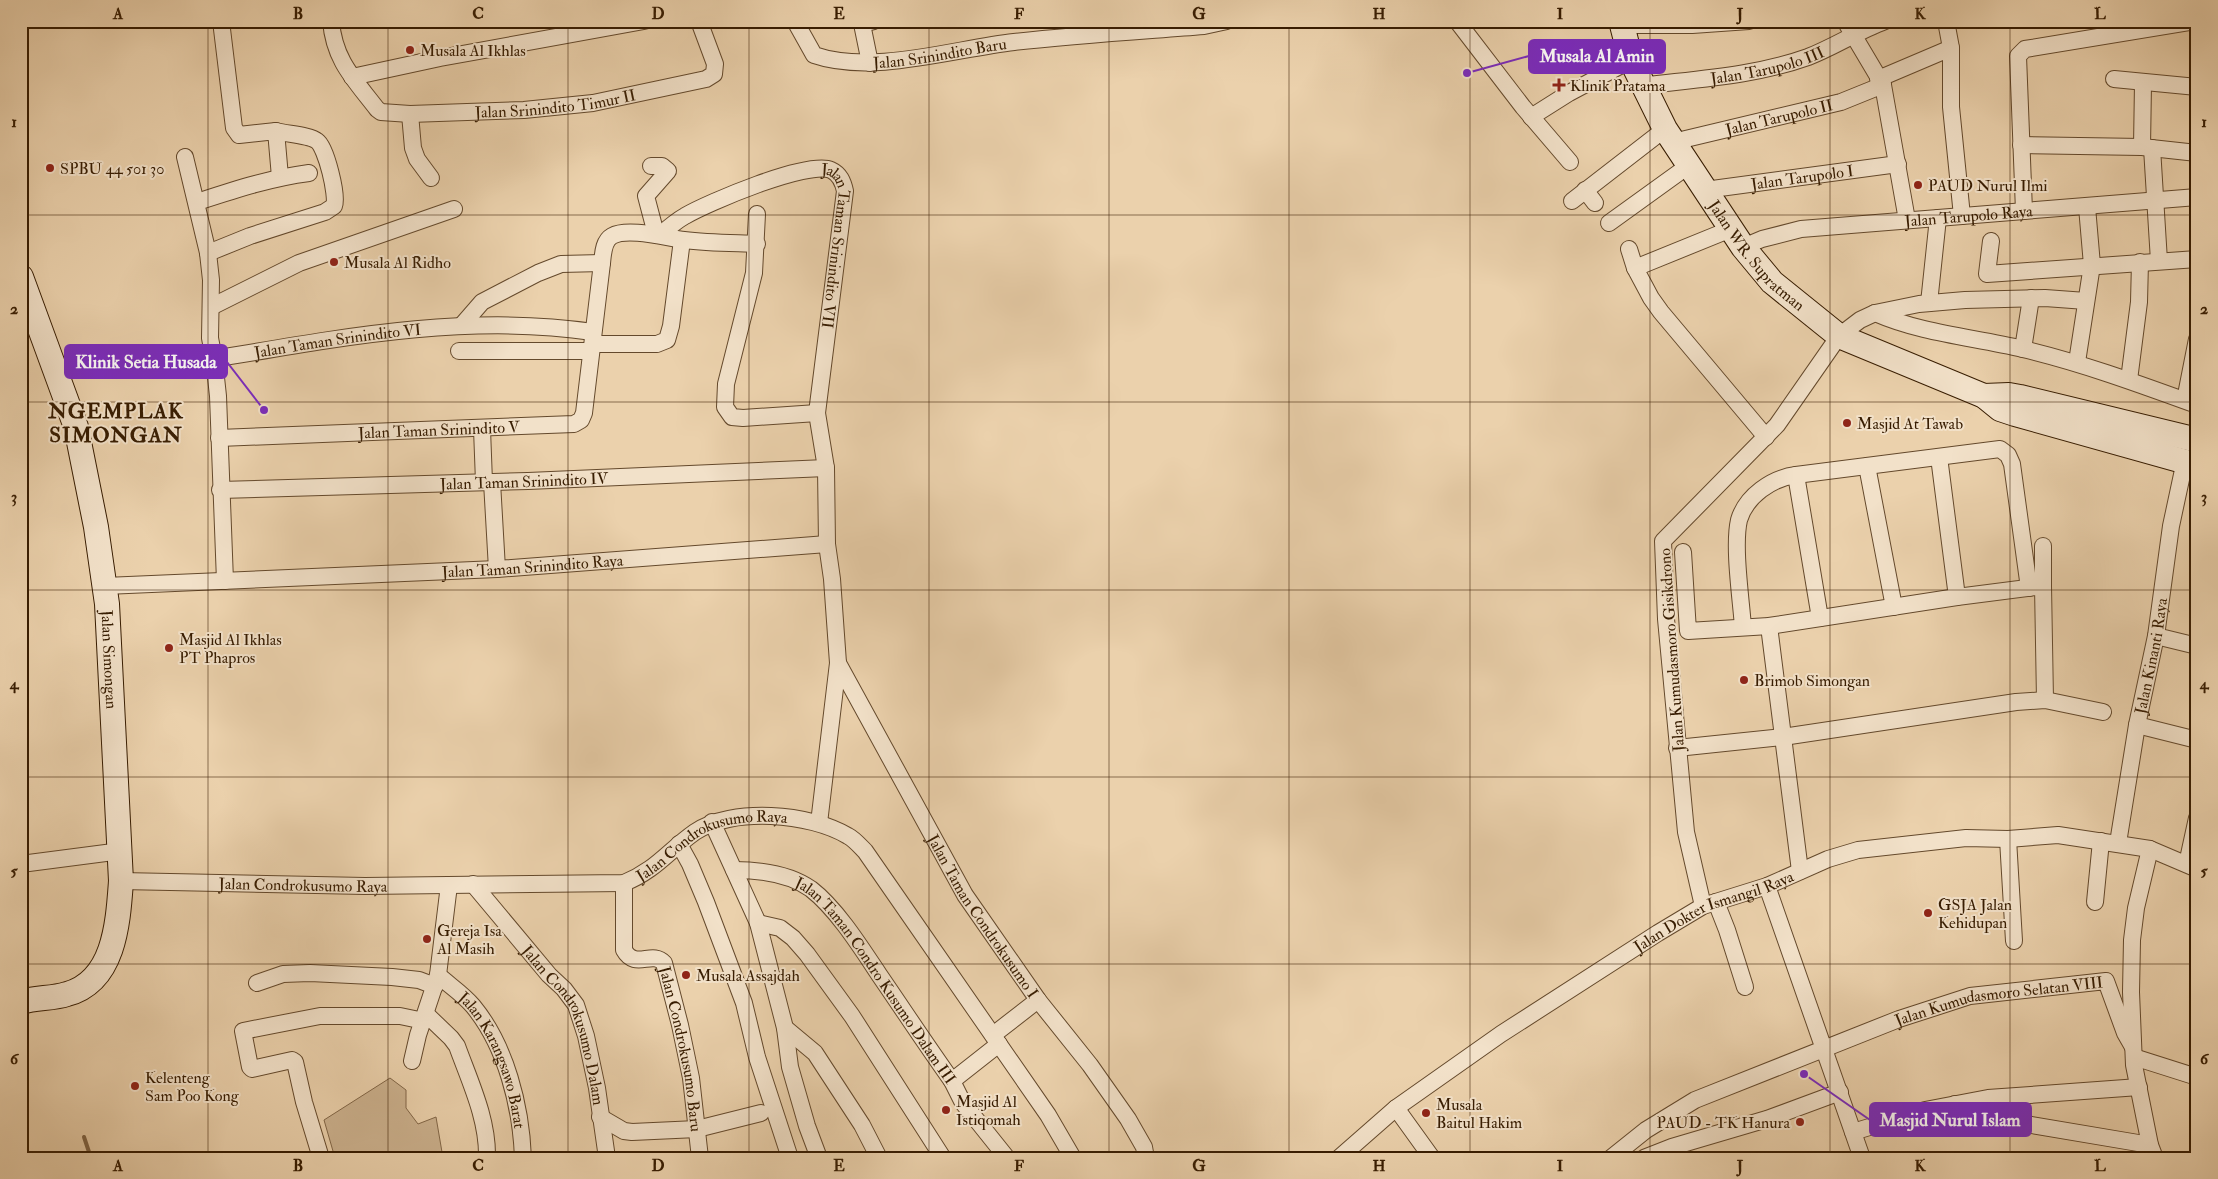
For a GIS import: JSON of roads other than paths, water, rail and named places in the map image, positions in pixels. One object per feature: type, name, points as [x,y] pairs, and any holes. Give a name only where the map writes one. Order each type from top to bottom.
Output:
[{"type":"main road","name":"Jalan WR. Supratman","points":[[1620,22],[1630,60],[1642,86],[1688,166],[1737,238],[1772,282],[1839,336],[1984,396],[2000,409],[2192,471]]},
{"type":"main road","name":"Jalan Simongan","points":[[21,277],[76,427],[105,586],[121,851],[119,908],[109,954],[103,968],[87,985],[67,994],[24,1000]]},
{"type":"main road","name":"Jalan WR. Supratman","points":[[1984,396],[2020,398],[2197,440]]},
{"type":"street","points":[[208,253],[250,236],[325,212],[334,206],[335,195],[322,145],[314,138],[276,132],[239,135],[235,132],[221,21]]},
{"type":"street","points":[[331,21],[332,40],[339,58],[352,77],[440,58],[644,21]]},
{"type":"street","name":"Jalan Srinindito Timur II","points":[[352,77],[382,112],[410,114],[524,110],[593,103],[706,79],[714,74],[715,64],[699,21]]},
{"type":"street","name":"Jalan Srinindito Baru","points":[[795,21],[814,54],[832,59],[870,63],[1013,42],[1204,26],[1227,21]]},
{"type":"street","points":[[870,63],[862,24],[874,21]]},
{"type":"street","points":[[1457,21],[1531,117],[1570,162]]},
{"type":"street","points":[[1620,22],[1692,25],[1750,21]]},
{"type":"street","points":[[1946,21],[1951,48],[1951,107],[1962,216]]},
{"type":"street","points":[[2024,211],[2018,56],[2020,52],[2024,49],[2195,21]]},
{"type":"street","name":"Jalan Tarupolo III","points":[[1642,86],[1771,68],[1809,56],[1849,28],[1876,23]]},
{"type":"street","points":[[1849,28],[1880,82],[1898,164],[1907,220]]},
{"type":"street","name":"Jalan Tarupolo II","points":[[1669,135],[1841,102],[1951,48]]},
{"type":"street","points":[[1531,117],[1630,60]]},
{"type":"street","points":[[2114,79],[2197,87]]},
{"type":"street","points":[[2144,83],[2147,147],[2159,261]]},
{"type":"street","points":[[410,114],[413,148],[417,159],[431,178]]},
{"type":"street","points":[[276,132],[280,177]]},
{"type":"street","points":[[1572,201],[1585,190],[1669,135]]},
{"type":"street","points":[[2021,145],[2147,147],[2197,152]]},
{"type":"street","points":[[185,157],[208,253],[211,307],[210,338],[214,359],[219,438],[225,581]]},
{"type":"street","name":"Jalan Tarupolo I","points":[[1705,190],[1898,164]]},
{"type":"street","points":[[651,166],[662,166],[668,171],[646,196],[658,234]]},
{"type":"street","points":[[1609,223],[1688,166]]},
{"type":"street","name":"Jalan Taman Srinindito VII","points":[[658,234],[683,217],[708,204],[760,183],[813,170],[830,170],[838,175],[845,191],[817,413]]},
{"type":"street","points":[[197,202],[280,177],[309,174]]},
{"type":"street","points":[[1585,190],[1595,203]]},
{"type":"street","name":"Jalan Tarupolo Raya","points":[[1636,268],[1737,238],[1762,239],[1801,229],[2197,197]]},
{"type":"street","points":[[2078,362],[2092,265],[2087,207]]},
{"type":"street","points":[[211,307],[299,263],[454,209]]},
{"type":"street","points":[[757,214],[757,244],[754,273],[726,384],[725,407],[732,417],[743,418],[817,413],[826,468],[827,544],[832,578],[838,663],[819,823]]},
{"type":"street","points":[[1930,303],[1938,218]]},
{"type":"street","points":[[592,342],[604,248],[608,239],[613,235],[658,234],[682,240],[757,244]]},
{"type":"street","points":[[459,351],[592,342],[657,344],[667,340],[671,326],[682,240]]},
{"type":"street","points":[[1991,240],[1987,274],[2197,259]]},
{"type":"street","points":[[1629,249],[1647,292],[1661,312],[1766,437]]},
{"type":"street","points":[[2129,380],[2139,302],[2140,262]]},
{"type":"street","points":[[462,326],[482,302],[538,273],[561,264],[602,263]]},
{"type":"street","points":[[2022,349],[2031,298]]},
{"type":"street","name":"Jalan Kumudasmoro Gisikdrono","points":[[1745,987],[1727,930],[1709,904],[1686,832],[1668,633],[1664,541],[1777,425],[1839,336],[1860,320],[1875,314],[1930,303],[1965,300],[2031,298],[2086,301]]},
{"type":"street","points":[[1875,314],[1922,330],[2078,362],[2191,403],[2197,339]]},
{"type":"street","name":"Jalan Taman Srinindito VI","points":[[214,359],[353,337],[462,326],[569,329],[592,342]]},
{"type":"street","name":"Jalan Taman Srinindito V","points":[[219,438],[574,424],[581,420],[584,413],[592,342]]},
{"type":"street","points":[[482,429],[497,569]]},
{"type":"street","points":[[1743,627],[1737,535],[1740,519],[1746,506],[1768,484],[1785,476],[2000,449],[2008,455],[2012,464],[2036,587],[2045,700]]},
{"type":"street","points":[[1939,457],[1957,597]]},
{"type":"street","points":[[1867,466],[1894,607]]},
{"type":"street","name":"Jalan Taman Srinindito IV","points":[[220,490],[667,476],[826,468]]},
{"type":"street","name":"Jalan Kinanti Raya","points":[[2118,843],[2137,725],[2156,636],[2171,526],[2192,471]]},
{"type":"street","points":[[1796,475],[1820,618]]},
{"type":"street","name":"Jalan Taman Srinindito Raya","points":[[105,586],[497,569],[827,544]]},
{"type":"street","points":[[2036,587],[2043,546]]},
{"type":"street","points":[[1683,552],[1688,631]]},
{"type":"street","points":[[1668,633],[1769,626],[1957,597],[2036,587]]},
{"type":"street","points":[[1769,626],[1800,871]]},
{"type":"street","points":[[2156,636],[2197,646]]},
{"type":"street","name":"Jalan Taman Condrokusumo I","points":[[838,663],[966,895],[1038,1000],[1090,1065],[1128,1119],[1144,1147],[1146,1158]]},
{"type":"street","points":[[1677,748],[1783,737],[2045,700],[2103,712]]},
{"type":"street","points":[[2137,725],[2197,740]]},
{"type":"street","name":"Jalan Condrokusumo Raya","points":[[121,881],[365,886],[624,883],[648,872],[679,844],[712,822],[764,815],[819,823],[849,836],[865,851],[1048,1115],[1073,1158]]},
{"type":"street","points":[[2192,866],[2197,818]]},
{"type":"street","points":[[712,822],[758,923],[785,1028],[790,1067],[819,1158]]},
{"type":"street","name":"Jalan Dokter Ismangil Raya","points":[[1339,1158],[1396,1108],[1501,1034],[1709,904],[1766,886],[1828,859],[1858,850],[1966,838],[2008,839],[2058,835],[2150,849],[2192,866]]},
{"type":"street","points":[[2008,839],[2014,941]]},
{"type":"street","points":[[2095,902],[2101,841]]},
{"type":"street","points":[[679,844],[700,887],[744,1003],[757,1057],[790,1158]]},
{"type":"street","points":[[1955,1104],[1996,1119],[2153,1152],[2139,1087],[2134,1052],[2132,940],[2136,908],[2150,849]]},
{"type":"street","points":[[21,864],[121,851]]},
{"type":"street","name":"Jalan Taman Condro Kusumo Dalam III","points":[[734,870],[760,870],[794,880],[811,889],[856,940],[952,1081],[963,1103],[1007,1158]]},
{"type":"street","name":"Jalan Condrokusumo Baru","points":[[624,883],[624,950],[628,957],[634,960],[656,958],[664,963],[691,1078],[700,1158]]},
{"type":"street","name":"Jalan Condrokusumo Dalam","points":[[473,884],[576,1005],[586,1036],[597,1088],[607,1158]]},
{"type":"street","points":[[412,1061],[436,981],[449,885]]},
{"type":"street","points":[[1766,886],[1826,1049],[1862,1158]]},
{"type":"street","points":[[758,923],[780,928],[793,938],[807,954],[852,1016],[944,1158]]},
{"type":"street","points":[[257,983],[283,974],[310,973],[436,981]]},
{"type":"street","name":"Jalan Kumudasmoro Selatan VIII","points":[[1612,1158],[1646,1130],[1695,1100],[1899,1019],[1970,996],[2102,980],[2110,986],[2125,1033],[2134,1052]]},
{"type":"street","name":"Jalan Karangsawo Barat","points":[[436,981],[472,1004],[502,1056],[516,1109],[523,1158]]},
{"type":"street","points":[[952,1081],[1038,1000]]},
{"type":"street","points":[[321,1158],[304,1102],[295,1062],[292,1060],[252,1068],[243,1031],[320,1016],[425,1017],[451,1038],[457,1046],[478,1101],[488,1146],[487,1158]]},
{"type":"street","points":[[785,1028],[814,1053],[862,1124],[879,1158]]},
{"type":"street","points":[[2134,1052],[2197,1076]]},
{"type":"street","points":[[1854,1132],[1925,1110],[1988,1098],[2139,1087]]},
{"type":"street","points":[[1644,1158],[1672,1147],[1767,1119],[1840,1092]]},
{"type":"street","points":[[1396,1108],[1432,1158]]},
{"type":"street","points":[[600,1117],[618,1128],[632,1132],[696,1129],[761,1113]]},
{"type":"waterway","points":[[84,1137],[91,1158]]},
{"type":"place","name":"Musala Al Ikhlas","points":[[410,50]]},
{"type":"place","name":"Musala Al Amin","points":[[1467,73]]},
{"type":"place","name":"Klinik Pratama","points":[[1559,85]]},
{"type":"place","name":"SPBU 44 501 30","points":[[50,168]]},
{"type":"place","name":"PAUD Nurul Ilmi","points":[[1918,185]]},
{"type":"place","name":"Musala Al Ridho","points":[[334,262]]},
{"type":"place","name":"Klinik Setia Husada","points":[[264,410]]},
{"type":"place","name":"Masjid At Tawab","points":[[1847,423]]},
{"type":"place","name":"Masjid Al Ikhlas PT Phapros","points":[[169,648]]},
{"type":"place","name":"Brimob Simongan","points":[[1744,680]]},
{"type":"place","name":"GSJA Jalan Kehidupan","points":[[1928,913]]},
{"type":"place","name":"Gereja Isa Al Masih","points":[[427,939]]},
{"type":"place","name":"Musala Assajdah","points":[[686,975]]},
{"type":"place","name":"Masjid Nurul Islam","points":[[1804,1074]]},
{"type":"place","name":"Kelenteng Sam Poo Kong","points":[[135,1086]]},
{"type":"place","name":"Masjid Al Istiqomah","points":[[946,1110]]},
{"type":"place","name":"Musala Baitul Hakim","points":[[1426,1113]]},
{"type":"place","name":"PAUD - TK Hanura","points":[[1800,1122]]},
{"type":"district","name":"NGEMPLAK SIMONGAN","points":[[116,423]]}]
